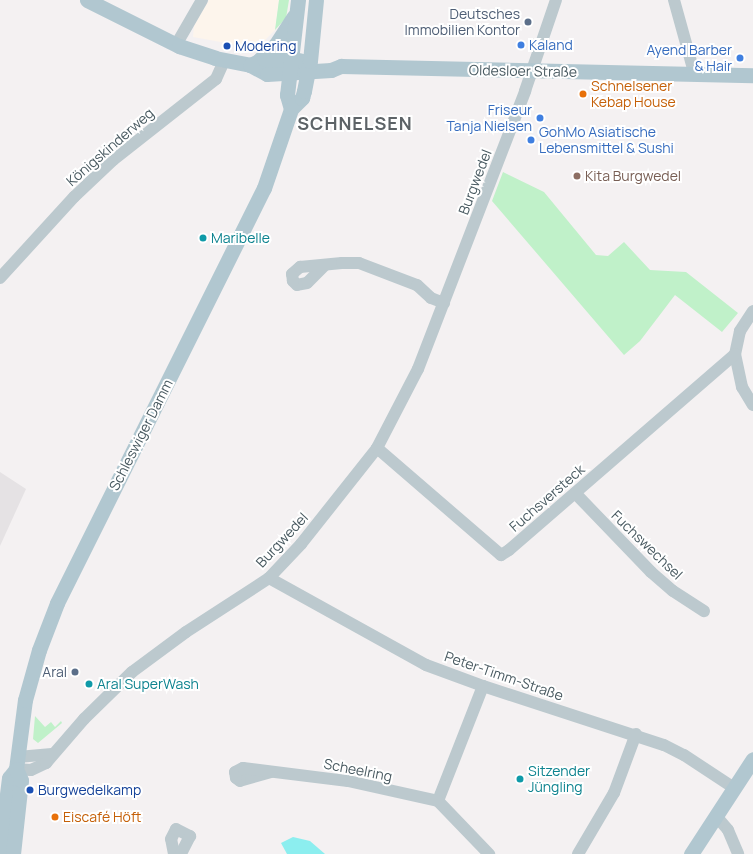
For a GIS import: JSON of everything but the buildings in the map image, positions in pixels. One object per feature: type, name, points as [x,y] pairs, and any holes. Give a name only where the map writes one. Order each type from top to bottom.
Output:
[{"type":"main road","name":"Oldesloer Straße","points":[[87,0],[176,45],[224,61],[253,64],[262,74],[290,67],[310,66],[332,62],[341,66],[532,71],[753,74]]},
{"type":"main road","name":"Schleswiger Damm","points":[[0,850],[9,778],[17,762],[29,683],[57,603],[254,210],[273,164],[291,110],[302,98],[310,66],[316,0]]},
{"type":"main road","name":"Schleswiger Damm","points":[[291,110],[287,95],[298,6]]},
{"type":"main road","points":[[253,64],[276,44],[298,6]]},
{"type":"main road","points":[[691,854],[753,759]]},
{"type":"main road","name":"Schleswiger Damm","points":[[13,854],[21,780],[17,762]]},
{"type":"street","points":[[176,45],[202,0]]},
{"type":"street","name":"Burgwedel","points":[[17,762],[31,770],[46,763],[52,754],[113,689],[148,659],[269,578],[302,544],[377,448],[418,369],[532,71],[556,0]]},
{"type":"street","points":[[674,0],[694,72]]},
{"type":"street","name":"Königskinderweg","points":[[0,278],[74,196],[113,160],[216,79],[224,61]]},
{"type":"street","points":[[325,265],[359,263],[417,285],[431,298],[444,302]]},
{"type":"street","points":[[753,311],[740,331],[735,354],[742,387],[753,405]]},
{"type":"street","name":"Fuchsversteck","points":[[377,448],[501,555],[735,354]]},
{"type":"street","name":"Fuchswechsel","points":[[575,493],[655,575],[673,591],[704,611]]},
{"type":"street","name":"Peter-Timm-Straße","points":[[269,578],[426,665],[483,686],[636,734],[684,755],[734,788]]},
{"type":"street","points":[[483,686],[438,801],[489,854]]},
{"type":"street","points":[[578,854],[614,793],[636,734]]},
{"type":"street","name":"Scheelring","points":[[271,772],[348,781],[438,801]]},
{"type":"street","points":[[716,816],[728,830],[738,854]]},
{"type":"street","points":[[174,854],[171,839],[176,829],[190,836],[181,854]]},
{"type":"shaded area","points":[[209,0],[279,0],[275,30],[263,42],[248,47],[193,37],[194,26]]},
{"type":"shaded area","points":[[0,472],[26,489],[0,546]]},
{"type":"green space","points":[[279,0],[289,0],[286,18],[275,30]]},
{"type":"green space","points":[[503,172],[544,192],[596,255],[608,256],[624,242],[650,270],[686,272],[738,313],[722,332],[675,295],[640,341],[624,355],[492,201]]},
{"type":"green space","points":[[35,716],[45,727],[51,722],[55,727],[61,721],[62,723],[38,743],[33,739]]},
{"type":"water","points":[[293,837],[310,841],[325,854],[287,854],[281,843]]},
{"type":"place","name":"Deutsches Immobilien Kontor","points":[[528,22]]},
{"type":"place","name":"Kaland","points":[[521,45]]},
{"type":"place","name":"Modering","points":[[227,46]]},
{"type":"place","name":"Ayend Barber & Hair","points":[[740,58]]},
{"type":"place","name":"Schnelsener Kebap House","points":[[583,94]]},
{"type":"place","name":"Friseur Tanja Nielsen","points":[[540,118]]},
{"type":"place","name":"GohMo Asiatische Lebensmittel & Sushi","points":[[531,140]]},
{"type":"place","name":"Kita Burgwedel","points":[[577,176]]},
{"type":"place","name":"Maribelle","points":[[203,238]]},
{"type":"place","name":"Aral","points":[[75,672]]},
{"type":"place","name":"Aral SuperWash","points":[[89,684]]},
{"type":"place","name":"Sitzender Jüngling","points":[[520,779]]},
{"type":"place","name":"Burgwedelkamp","points":[[30,790]]},
{"type":"place","name":"Eiscafé Höft","points":[[55,817]]},
{"type":"district","name":"SCHNELSEN","points":[[355,123]]}]
